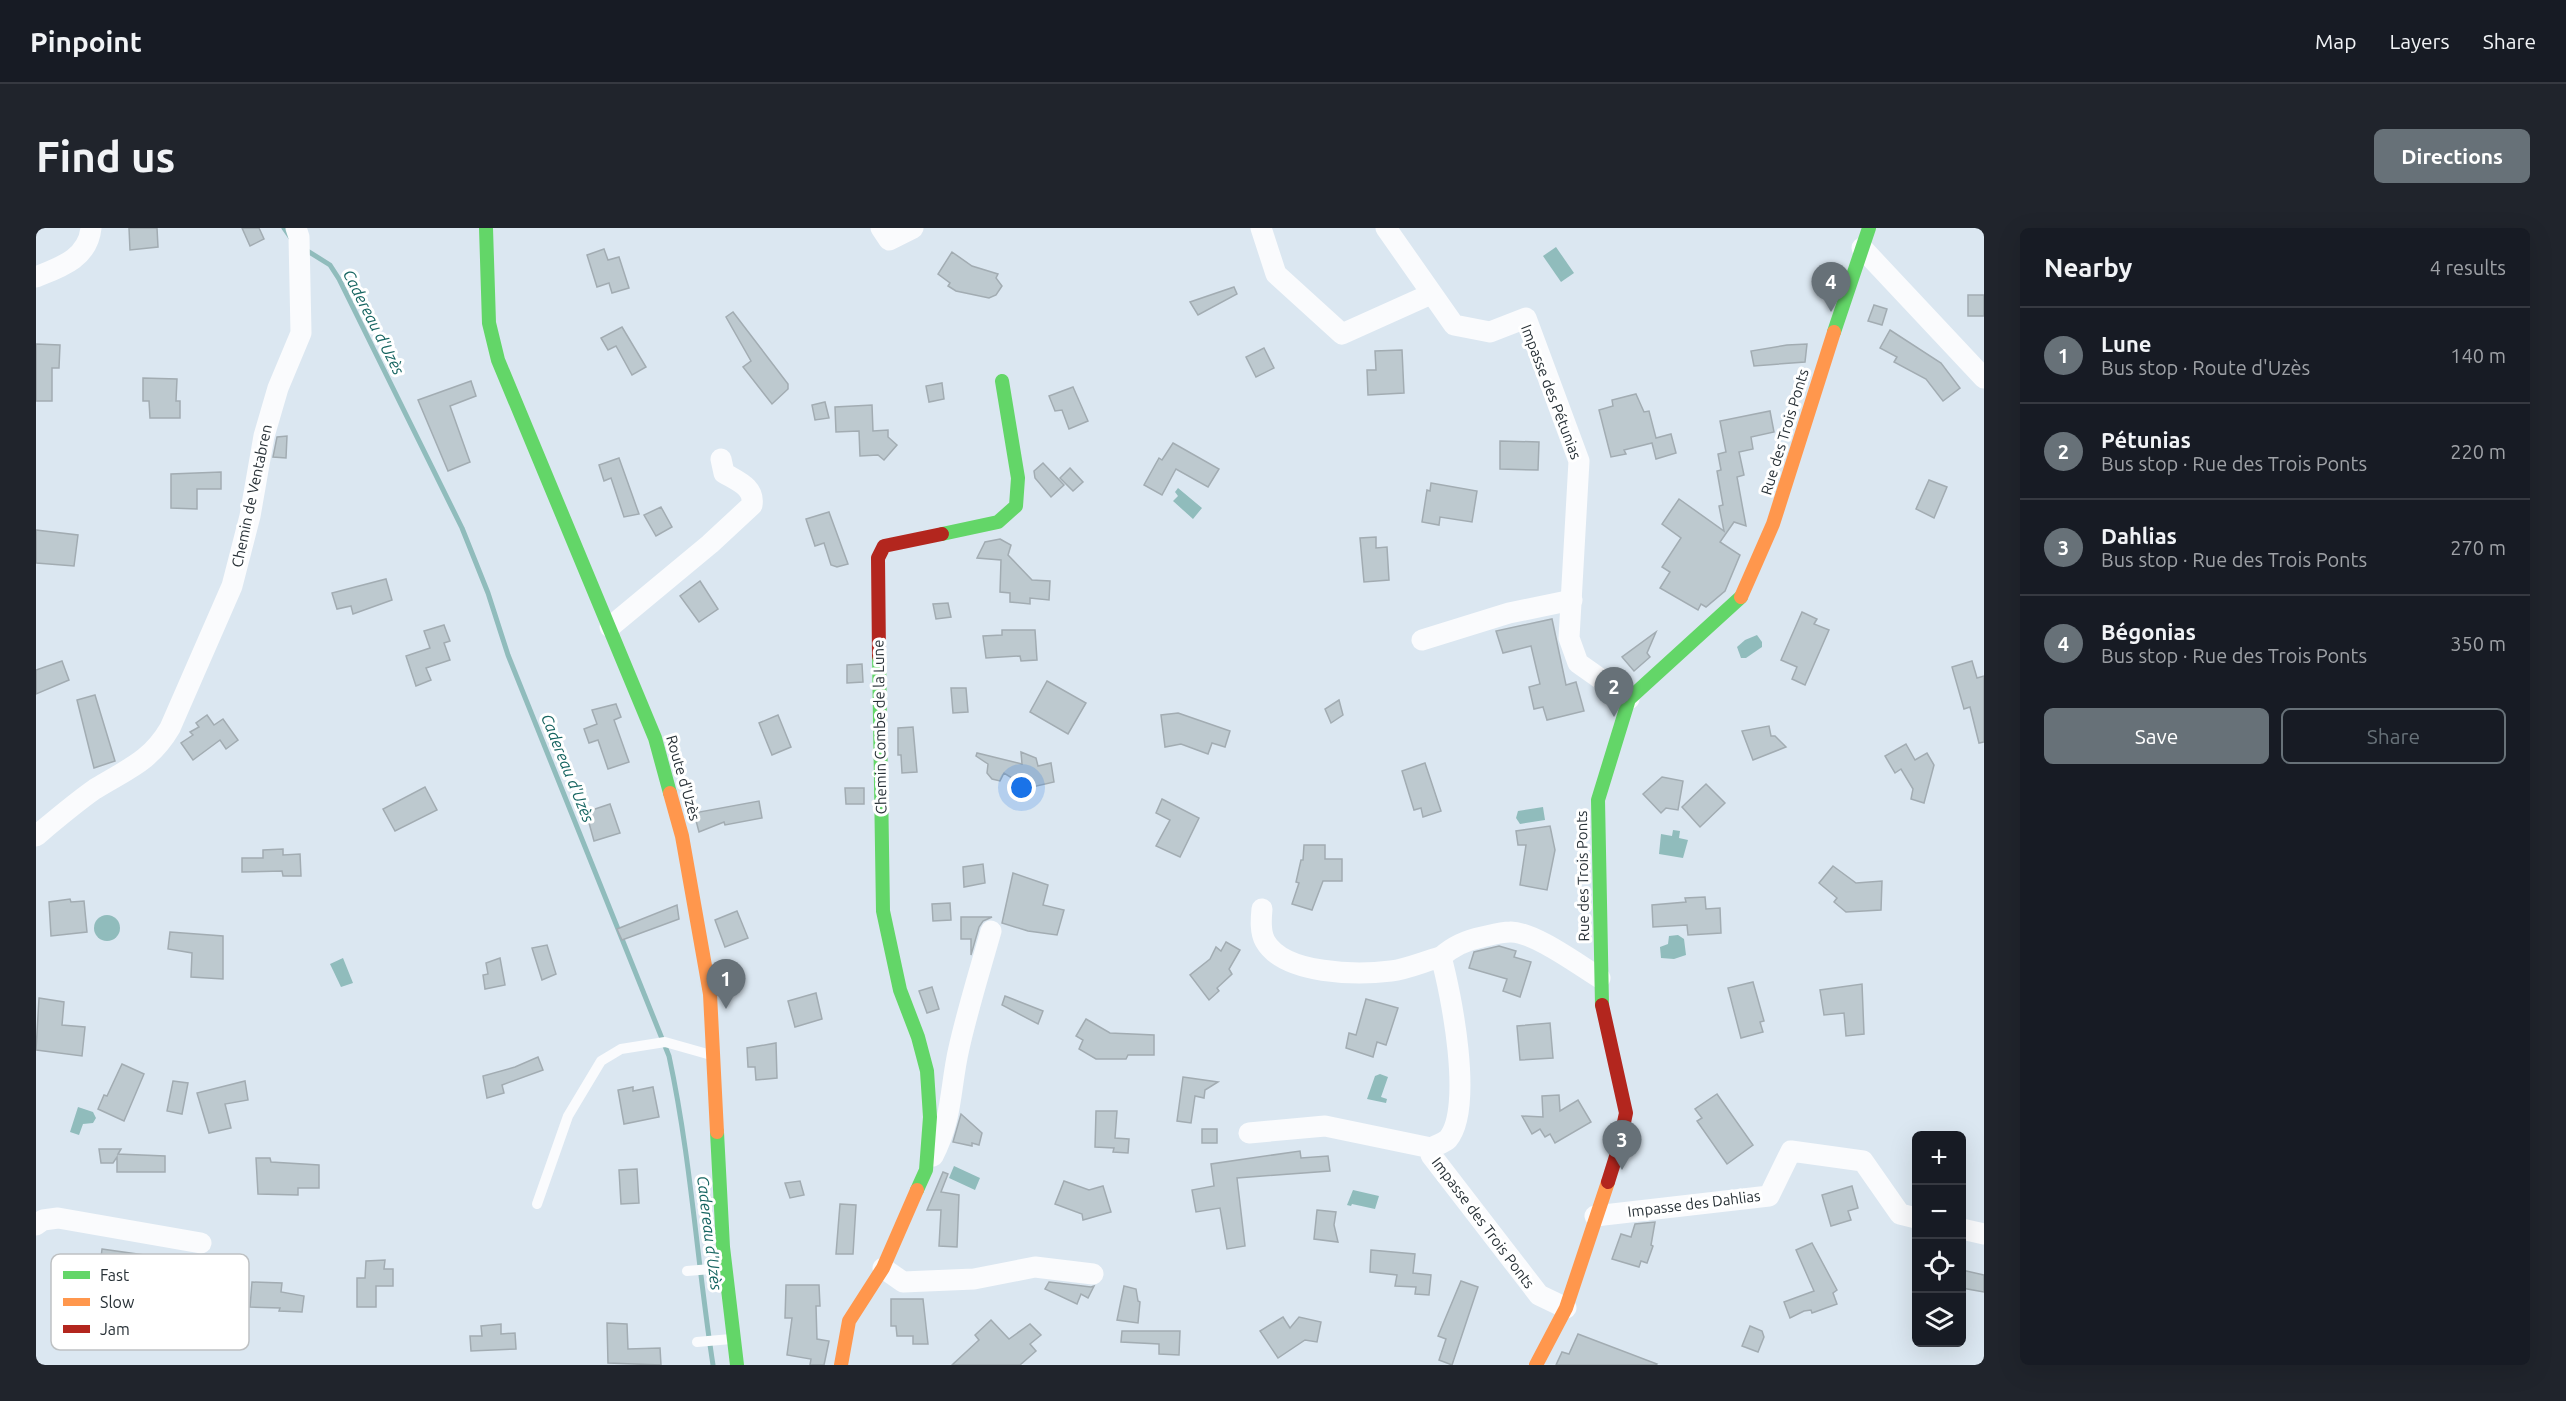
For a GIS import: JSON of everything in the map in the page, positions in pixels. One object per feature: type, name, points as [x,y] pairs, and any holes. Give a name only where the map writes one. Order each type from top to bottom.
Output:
[{"type":"street","points":[[36,277],[68,264],[89,242],[91,228]]},
{"type":"street","name":"Route d'Uzès","points":[[486,228],[489,322],[498,360],[655,738],[682,836],[710,994],[715,1056],[723,1247],[737,1365]]},
{"type":"street","points":[[881,228],[889,240],[913,228]]},
{"type":"street","points":[[1260,228],[1276,274],[1342,334],[1431,294]]},
{"type":"street","name":"Impasse des Pétunias","points":[[1386,228],[1454,325],[1490,332],[1526,318],[1579,461],[1569,638],[1578,663],[1629,699]]},
{"type":"street","points":[[1866,238],[1984,378]]},
{"type":"street","name":"Rue des Trois Ponts","points":[[1536,1365],[1566,1308],[1618,1150],[1626,1113],[1601,1001],[1598,800],[1629,699],[1739,601],[1773,524],[1866,238]]},
{"type":"street","name":"Chemin de Ventabren","points":[[36,836],[94,790],[148,757],[171,728],[232,586],[250,516],[264,436],[278,388],[301,333],[298,240]]},
{"type":"street","name":"Chemin Combe de la Lune","points":[[926,1170],[930,1117],[927,1071],[918,1037],[900,990],[883,911],[878,558],[884,546],[998,522],[1016,506],[1018,478],[1002,381]]},
{"type":"street","points":[[610,627],[711,544],[752,505],[754,497],[749,489],[724,473],[721,459]]},
{"type":"street","points":[[1422,640],[1509,613],[1572,600]]},
{"type":"street","points":[[1262,909],[1261,923],[1264,941],[1281,958],[1307,967],[1346,973],[1393,971],[1441,957],[1450,949],[1477,938],[1511,932],[1525,934],[1600,978]]},
{"type":"street","name":"Chemin Combe de la Lune","points":[[841,1365],[849,1321],[883,1268],[940,1143],[951,1106],[958,1050],[991,931]]},
{"type":"street","name":"Impasse des Trois Ponts","points":[[1441,957],[1451,996],[1459,1072],[1458,1105],[1455,1122],[1447,1139],[1431,1148],[1431,1155],[1539,1295],[1566,1308]]},
{"type":"street","points":[[1249,1133],[1324,1126],[1431,1148]]},
{"type":"street","name":"Impasse des Dahlias","points":[[1595,1216],[1769,1196],[1791,1151],[1863,1161],[1900,1215],[1912,1217]]},
{"type":"street","points":[[36,1225],[43,1220],[58,1218],[201,1243]]},
{"type":"street","points":[[1966,1230],[1984,1234]]},
{"type":"street","points":[[883,1268],[903,1282],[974,1279],[1035,1267],[1093,1274]]},
{"type":"lane","points":[[537,1204],[568,1116],[601,1060],[621,1049],[666,1042],[715,1056]]},
{"type":"lane","points":[[687,1271],[726,1268]]},
{"type":"lane","points":[[697,1342],[734,1339]]},
{"type":"shaded area","points":[[1556,247],[1574,273],[1561,282],[1543,256]]},
{"type":"shaded area","points":[[1178,488],[1202,508],[1193,519],[1173,501],[1178,496],[1175,492]]},
{"type":"shaded area","points":[[1757,635],[1762,642],[1762,647],[1746,658],[1741,658],[1737,647],[1745,640]]},
{"type":"shaded area","points":[[1543,807],[1545,820],[1520,824],[1516,818],[1518,811]]},
{"type":"shaded area","points":[[1673,830],[1680,831],[1679,838],[1688,840],[1683,858],[1659,854],[1661,834],[1672,836]]},
{"type":"shaded area","points":[[107,915],[116,919],[120,928],[116,937],[107,941],[98,937],[94,928],[98,919]]},
{"type":"shaded area","points":[[1678,935],[1684,939],[1686,955],[1674,959],[1661,958],[1660,947],[1668,944],[1669,936]]},
{"type":"shaded area","points":[[343,958],[353,983],[341,987],[330,964]]},
{"type":"shaded area","points":[[1380,1074],[1388,1077],[1381,1097],[1387,1099],[1386,1103],[1367,1099],[1375,1076]]},
{"type":"shaded area","points":[[78,1107],[93,1112],[96,1118],[93,1123],[83,1124],[79,1135],[70,1132]]},
{"type":"shaded area","points":[[954,1166],[980,1178],[975,1190],[949,1178]]},
{"type":"shaded area","points":[[1353,1190],[1379,1196],[1375,1209],[1347,1205]]},
{"type":"building","points":[[129,228],[157,228],[158,247],[130,250]]},
{"type":"building","points":[[242,228],[259,228],[264,239],[250,246]]},
{"type":"building","points":[[604,249],[608,260],[619,257],[629,288],[612,293],[609,283],[597,287],[587,255]]},
{"type":"building","points":[[952,252],[972,266],[998,274],[996,278],[1002,286],[996,295],[989,298],[956,291],[948,286],[950,283],[938,274]]},
{"type":"building","points":[[1234,287],[1237,294],[1198,315],[1190,302]]},
{"type":"building","points":[[1968,295],[1984,295],[1984,316],[1968,316]]},
{"type":"building","points":[[1874,305],[1887,309],[1882,325],[1868,321]]},
{"type":"building","points":[[733,312],[788,384],[788,389],[772,404],[743,367],[751,361],[726,317]]},
{"type":"building","points":[[622,327],[646,367],[632,375],[616,346],[608,350],[601,338]]},
{"type":"building","points":[[1890,330],[1941,363],[1960,388],[1943,401],[1926,379],[1894,362],[1897,357],[1880,348]]},
{"type":"building","points":[[36,344],[60,345],[59,368],[52,368],[52,401],[36,401]]},
{"type":"building","points":[[1807,344],[1805,362],[1754,366],[1751,351]]},
{"type":"building","points":[[1264,348],[1274,368],[1256,377],[1246,357]]},
{"type":"building","points":[[1402,350],[1404,393],[1368,395],[1367,370],[1376,370],[1375,351]]},
{"type":"building","points":[[143,378],[177,379],[176,401],[180,401],[180,418],[150,418],[149,401],[143,401]]},
{"type":"building","points":[[471,381],[476,396],[450,406],[470,462],[448,471],[418,400]]},
{"type":"building","points":[[942,383],[944,399],[929,402],[926,386]]},
{"type":"building","points":[[1073,387],[1088,421],[1069,429],[1062,410],[1055,411],[1049,396]]},
{"type":"building","points":[[1636,394],[1644,412],[1649,411],[1656,438],[1671,434],[1676,453],[1656,459],[1652,443],[1624,450],[1626,454],[1611,457],[1599,410],[1613,406],[1612,400]]},
{"type":"building","points":[[825,402],[829,418],[815,420],[812,405]]},
{"type":"building","points":[[872,405],[873,431],[888,430],[888,437],[897,445],[884,460],[878,455],[860,456],[859,431],[836,432],[835,407]]},
{"type":"building","points":[[1770,411],[1774,432],[1751,437],[1753,449],[1739,452],[1744,475],[1737,477],[1746,526],[1734,522],[1720,542],[1740,555],[1725,591],[1706,607],[1701,604],[1698,610],[1660,588],[1670,572],[1662,567],[1681,538],[1662,524],[1679,499],[1724,531],[1719,506],[1723,505],[1717,471],[1721,470],[1718,454],[1726,452],[1720,421]]},
{"type":"building","points":[[287,436],[286,458],[273,457],[277,437]]},
{"type":"building","points":[[1500,441],[1539,442],[1538,470],[1500,469]]},
{"type":"building","points":[[1173,443],[1219,469],[1208,487],[1176,469],[1162,495],[1144,485],[1159,458],[1162,460]]},
{"type":"building","points":[[619,458],[639,514],[624,517],[611,478],[604,481],[599,465]]},
{"type":"building","points":[[1043,463],[1064,485],[1051,497],[1035,478],[1034,471]]},
{"type":"building","points":[[1070,468],[1083,482],[1073,491],[1060,478]]},
{"type":"building","points":[[221,472],[221,489],[197,489],[197,509],[171,508],[171,474]]},
{"type":"building","points":[[1929,480],[1947,487],[1934,518],[1916,509]]},
{"type":"building","points":[[1431,483],[1477,491],[1472,522],[1440,517],[1439,525],[1422,522],[1427,490],[1430,491]]},
{"type":"building","points":[[661,507],[672,527],[656,536],[644,515]]},
{"type":"building","points":[[829,512],[848,564],[837,567],[831,565],[824,543],[815,546],[806,519]]},
{"type":"building","points":[[36,530],[78,535],[74,566],[36,563]]},
{"type":"building","points":[[1376,537],[1376,548],[1387,547],[1389,580],[1364,582],[1360,538]]},
{"type":"building","points":[[1000,539],[1011,545],[1008,555],[1032,580],[1050,581],[1049,600],[1030,598],[1030,604],[1010,602],[1010,593],[1000,592],[1001,560],[977,558],[985,542]]},
{"type":"building","points":[[386,579],[392,600],[353,614],[351,606],[337,609],[332,593]]},
{"type":"building","points":[[700,581],[718,609],[699,622],[680,596]]},
{"type":"building","points":[[948,603],[951,617],[936,619],[933,604]]},
{"type":"building","points":[[1802,612],[1817,619],[1814,624],[1829,630],[1805,685],[1792,679],[1797,667],[1781,660]]},
{"type":"building","points":[[1552,619],[1566,685],[1576,682],[1584,711],[1547,720],[1543,707],[1534,709],[1529,687],[1540,684],[1531,646],[1503,653],[1496,631]]},
{"type":"building","points":[[444,625],[450,641],[444,643],[450,660],[426,668],[431,680],[416,686],[406,656],[430,648],[424,631]]},
{"type":"building","points":[[1002,630],[1035,630],[1037,660],[1021,661],[1020,656],[986,658],[983,636],[1002,635]]},
{"type":"building","points":[[1656,632],[1647,653],[1650,657],[1634,671],[1622,657]]},
{"type":"building","points":[[62,661],[69,680],[36,694],[36,670]]},
{"type":"building","points":[[1972,661],[1977,678],[1984,676],[1984,742],[1979,743],[1970,707],[1964,709],[1952,667]]},
{"type":"building","points":[[862,664],[863,682],[847,683],[847,665]]},
{"type":"building","points":[[1047,681],[1086,703],[1068,734],[1030,712]]},
{"type":"building","points":[[951,688],[966,688],[968,712],[953,713]]},
{"type":"building","points":[[95,695],[115,761],[94,768],[77,700]]},
{"type":"building","points":[[1339,700],[1343,715],[1331,723],[1325,709]]},
{"type":"building","points":[[616,704],[621,717],[614,720],[629,762],[608,769],[598,740],[589,743],[584,729],[597,724],[592,710]]},
{"type":"building","points":[[1178,713],[1230,731],[1225,747],[1212,743],[1208,754],[1181,744],[1165,747],[1161,715]]},
{"type":"building","points":[[207,715],[214,725],[223,719],[238,740],[226,749],[220,740],[193,760],[181,743],[193,735],[190,732],[199,727],[196,723]]},
{"type":"building","points":[[778,715],[791,747],[772,755],[759,723]]},
{"type":"building","points":[[1769,726],[1771,736],[1775,736],[1786,747],[1753,760],[1742,731]]},
{"type":"building","points":[[913,727],[917,772],[902,773],[901,755],[898,755],[898,728]]},
{"type":"building","points":[[1906,744],[1915,760],[1927,753],[1934,765],[1924,803],[1911,799],[1913,789],[1901,769],[1895,773],[1885,756]]},
{"type":"building","points":[[1021,752],[1036,758],[1038,766],[1051,763],[1054,782],[1028,788],[1004,773],[1000,781],[992,779],[987,773],[988,764],[976,756],[977,753],[1022,764]]},
{"type":"building","points":[[1425,763],[1441,811],[1423,817],[1421,808],[1414,810],[1402,771]]},
{"type":"building","points":[[1662,777],[1683,781],[1678,810],[1666,808],[1661,813],[1643,794]]},
{"type":"building","points":[[1706,784],[1725,803],[1700,827],[1682,807]]},
{"type":"building","points":[[425,787],[437,810],[395,831],[383,809]]},
{"type":"building","points":[[845,788],[864,788],[864,804],[846,804]]},
{"type":"building","points":[[1162,799],[1199,818],[1180,857],[1156,846],[1170,820],[1156,813]]},
{"type":"building","points":[[759,801],[762,818],[725,825],[724,822],[699,832],[694,813]]},
{"type":"building","points":[[610,804],[620,833],[594,841],[586,812]]},
{"type":"building","points":[[1550,826],[1555,850],[1547,890],[1520,885],[1526,845],[1518,845],[1516,831]]},
{"type":"building","points":[[1304,845],[1325,845],[1325,859],[1342,859],[1342,881],[1323,881],[1312,910],[1292,904],[1299,883],[1296,882],[1301,860],[1303,860]]},
{"type":"building","points":[[283,849],[283,855],[300,854],[301,876],[283,876],[282,871],[242,872],[242,858],[263,858],[263,850]]},
{"type":"building","points":[[983,864],[985,883],[964,887],[963,867]]},
{"type":"building","points":[[1833,866],[1856,883],[1882,881],[1881,910],[1846,912],[1834,902],[1837,898],[1819,883]]},
{"type":"building","points":[[1013,873],[1048,885],[1043,905],[1064,910],[1057,935],[1028,931],[1002,923]]},
{"type":"building","points":[[1705,897],[1706,909],[1720,908],[1721,933],[1688,935],[1687,925],[1653,927],[1652,905],[1686,902],[1685,898]]},
{"type":"building","points":[[70,899],[71,902],[84,901],[87,932],[51,936],[49,902]]},
{"type":"building","points":[[950,903],[951,920],[933,921],[932,904]]},
{"type":"building","points":[[677,905],[679,919],[622,940],[617,929]]},
{"type":"building","points":[[737,911],[748,938],[725,947],[715,920]]},
{"type":"building","points":[[961,917],[992,917],[983,921],[979,927],[971,955],[971,939],[961,939]]},
{"type":"building","points":[[170,932],[223,936],[223,979],[191,977],[192,953],[168,949]]},
{"type":"building","points":[[1226,942],[1240,950],[1229,969],[1232,974],[1217,988],[1219,991],[1209,1000],[1190,975],[1210,959],[1216,947],[1221,951]]},
{"type":"building","points":[[547,945],[556,974],[542,980],[532,948]]},
{"type":"building","points":[[1499,946],[1516,951],[1514,957],[1531,962],[1520,997],[1503,991],[1507,979],[1469,968],[1474,952]]},
{"type":"building","points":[[500,958],[505,985],[485,989],[483,975],[488,974],[486,963]]},
{"type":"building","points":[[1753,982],[1764,1021],[1760,1022],[1763,1032],[1741,1038],[1728,988]]},
{"type":"building","points":[[1862,984],[1864,1034],[1846,1036],[1844,1013],[1824,1015],[1820,990]]},
{"type":"building","points":[[932,987],[939,1009],[927,1013],[919,991]]},
{"type":"building","points":[[816,993],[822,1019],[795,1027],[788,1001]]},
{"type":"building","points":[[1005,996],[1043,1011],[1038,1024],[1002,1005]]},
{"type":"building","points":[[39,998],[64,1002],[62,1025],[85,1027],[82,1056],[36,1050]]},
{"type":"building","points":[[1366,999],[1398,1008],[1386,1045],[1377,1042],[1373,1057],[1346,1048],[1349,1033],[1356,1035]]},
{"type":"building","points":[[1086,1019],[1110,1033],[1154,1035],[1154,1055],[1128,1055],[1126,1059],[1096,1059],[1079,1049],[1083,1040],[1076,1036]]},
{"type":"building","points":[[1550,1023],[1553,1058],[1520,1060],[1517,1026]]},
{"type":"building","points":[[776,1043],[777,1078],[756,1080],[755,1067],[748,1067],[747,1048]]},
{"type":"building","points":[[538,1057],[543,1070],[502,1085],[504,1093],[487,1098],[483,1076],[515,1067]]},
{"type":"building","points":[[122,1064],[144,1074],[124,1121],[98,1109],[104,1095],[107,1096]]},
{"type":"building","points":[[1183,1077],[1218,1082],[1205,1090],[1204,1098],[1195,1096],[1191,1123],[1177,1121]]},
{"type":"building","points":[[173,1081],[188,1083],[182,1114],[167,1111]]},
{"type":"building","points":[[245,1081],[248,1100],[225,1104],[231,1128],[209,1133],[197,1093]]},
{"type":"building","points":[[633,1087],[633,1091],[653,1087],[659,1117],[624,1124],[618,1090]]},
{"type":"building","points":[[1717,1094],[1753,1145],[1727,1164],[1697,1121],[1702,1118],[1695,1109]]},
{"type":"building","points":[[1559,1095],[1560,1111],[1578,1100],[1591,1122],[1555,1143],[1550,1134],[1545,1137],[1540,1129],[1532,1134],[1522,1116],[1543,1117],[1542,1096]]},
{"type":"building","points":[[1096,1111],[1117,1111],[1115,1138],[1129,1139],[1128,1153],[1113,1152],[1114,1148],[1095,1147]]},
{"type":"building","points":[[961,1114],[982,1133],[979,1145],[953,1142]]},
{"type":"building","points":[[1202,1129],[1217,1129],[1217,1143],[1202,1143]]},
{"type":"building","points":[[99,1149],[121,1149],[118,1154],[165,1156],[165,1172],[117,1172],[117,1157],[113,1163],[101,1163]]},
{"type":"building","points":[[1300,1151],[1301,1158],[1328,1156],[1330,1171],[1237,1178],[1245,1246],[1227,1249],[1220,1208],[1196,1212],[1192,1190],[1214,1186],[1211,1164]]},
{"type":"building","points":[[256,1158],[270,1158],[271,1162],[319,1165],[319,1188],[298,1188],[298,1195],[258,1194]]},
{"type":"building","points":[[637,1169],[639,1203],[621,1204],[619,1170]]},
{"type":"building","points":[[943,1172],[948,1174],[941,1192],[959,1195],[957,1247],[939,1246],[941,1210],[927,1210]]},
{"type":"building","points":[[800,1181],[804,1195],[790,1198],[785,1183]]},
{"type":"building","points":[[1064,1181],[1089,1190],[1103,1186],[1111,1212],[1083,1220],[1082,1214],[1055,1204]]},
{"type":"building","points":[[1852,1186],[1858,1208],[1848,1211],[1851,1220],[1831,1226],[1822,1195]]},
{"type":"building","points":[[840,1204],[856,1205],[853,1254],[836,1254]]},
{"type":"building","points":[[1317,1210],[1336,1212],[1334,1225],[1338,1242],[1314,1239]]},
{"type":"building","points":[[1655,1222],[1651,1245],[1653,1246],[1647,1263],[1641,1261],[1639,1267],[1612,1259],[1621,1234],[1631,1237],[1635,1224]]},
{"type":"building","points":[[1812,1243],[1837,1290],[1833,1293],[1837,1304],[1812,1313],[1811,1310],[1804,1311],[1790,1318],[1784,1302],[1814,1291],[1796,1250]]},
{"type":"building","points":[[102,1249],[137,1254],[101,1254]]},
{"type":"building","points":[[1371,1250],[1415,1254],[1413,1273],[1431,1275],[1429,1295],[1415,1294],[1416,1287],[1395,1286],[1397,1275],[1370,1272]]},
{"type":"building","points":[[385,1260],[384,1269],[393,1269],[393,1286],[376,1286],[376,1307],[357,1307],[357,1278],[365,1278],[366,1261]]},
{"type":"building","points":[[1966,1271],[1984,1275],[1984,1292],[1966,1289]]},
{"type":"building","points":[[1461,1281],[1478,1287],[1452,1365],[1439,1360],[1446,1339],[1438,1336]]},
{"type":"building","points":[[252,1282],[282,1283],[281,1292],[304,1296],[302,1312],[279,1311],[280,1308],[250,1307]]},
{"type":"building","points":[[1049,1282],[1094,1286],[1088,1298],[1081,1294],[1077,1304],[1045,1289]]},
{"type":"building","points":[[786,1285],[819,1285],[820,1306],[816,1306],[817,1339],[829,1341],[824,1365],[810,1365],[811,1359],[787,1355],[792,1318],[785,1318]]},
{"type":"building","points":[[1124,1286],[1136,1289],[1140,1302],[1138,1323],[1117,1320]]},
{"type":"building","points":[[891,1299],[923,1299],[928,1344],[913,1344],[913,1336],[897,1336],[896,1326],[891,1326]]},
{"type":"building","points":[[1283,1317],[1290,1328],[1299,1317],[1321,1322],[1317,1342],[1305,1340],[1278,1358],[1260,1331]]},
{"type":"building","points":[[991,1320],[1009,1339],[1030,1324],[1041,1335],[1030,1344],[1036,1351],[1020,1365],[952,1365],[979,1340],[975,1335]]},
{"type":"building","points":[[607,1323],[627,1324],[628,1349],[660,1348],[661,1365],[608,1363]]},
{"type":"building","points":[[501,1324],[501,1334],[515,1333],[516,1349],[471,1351],[470,1336],[482,1336],[481,1326]]},
{"type":"building","points":[[1750,1326],[1762,1331],[1764,1337],[1758,1352],[1742,1346]]},
{"type":"building","points":[[1122,1331],[1180,1331],[1179,1355],[1159,1354],[1159,1344],[1121,1342]]},
{"type":"building","points":[[1578,1334],[1657,1364],[1556,1365],[1562,1352],[1569,1354]]},
{"type":"waterway","name":"Cadereau d'Uzès","points":[[284,228],[291,238]]},
{"type":"waterway","name":"Cadereau d'Uzès","points":[[306,250],[330,265],[339,279],[462,528],[488,593],[508,655],[669,1056],[683,1133],[713,1365]]},
{"type":"traffic: fast","points":[[486,228],[489,323],[498,360],[655,738],[670,793]]},
{"type":"traffic: fast","points":[[1834,332],[1869,228]]},
{"type":"traffic: fast","points":[[942,534],[998,522],[1016,506],[1018,478],[1002,381]]},
{"type":"traffic: fast","points":[[1602,1005],[1598,800],[1629,699],[1741,597]]},
{"type":"traffic: fast","points":[[879,656],[883,911],[900,990],[918,1037],[927,1071],[930,1117],[926,1170],[917,1190]]},
{"type":"traffic: fast","points":[[717,1132],[723,1247],[737,1365]]},
{"type":"traffic: slow","points":[[1741,597],[1773,524],[1834,332]]},
{"type":"traffic: slow","points":[[670,793],[682,836],[710,994],[717,1132]]},
{"type":"traffic: slow","points":[[1536,1365],[1566,1308],[1608,1182]]},
{"type":"traffic: slow","points":[[841,1365],[849,1321],[883,1268],[917,1190]]},
{"type":"traffic: jam","points":[[879,656],[878,558],[884,546],[942,534]]},
{"type":"traffic: jam","points":[[1602,1005],[1626,1113],[1608,1182]]},
{"type":"place","name":"Bégonias","points":[[1831,312]]},
{"type":"place","name":"Pétunias","points":[[1614,717]]},
{"type":"place","name":"Lune","points":[[726,1009]]},
{"type":"place","name":"Dahlias","points":[[1622,1170]]}]
